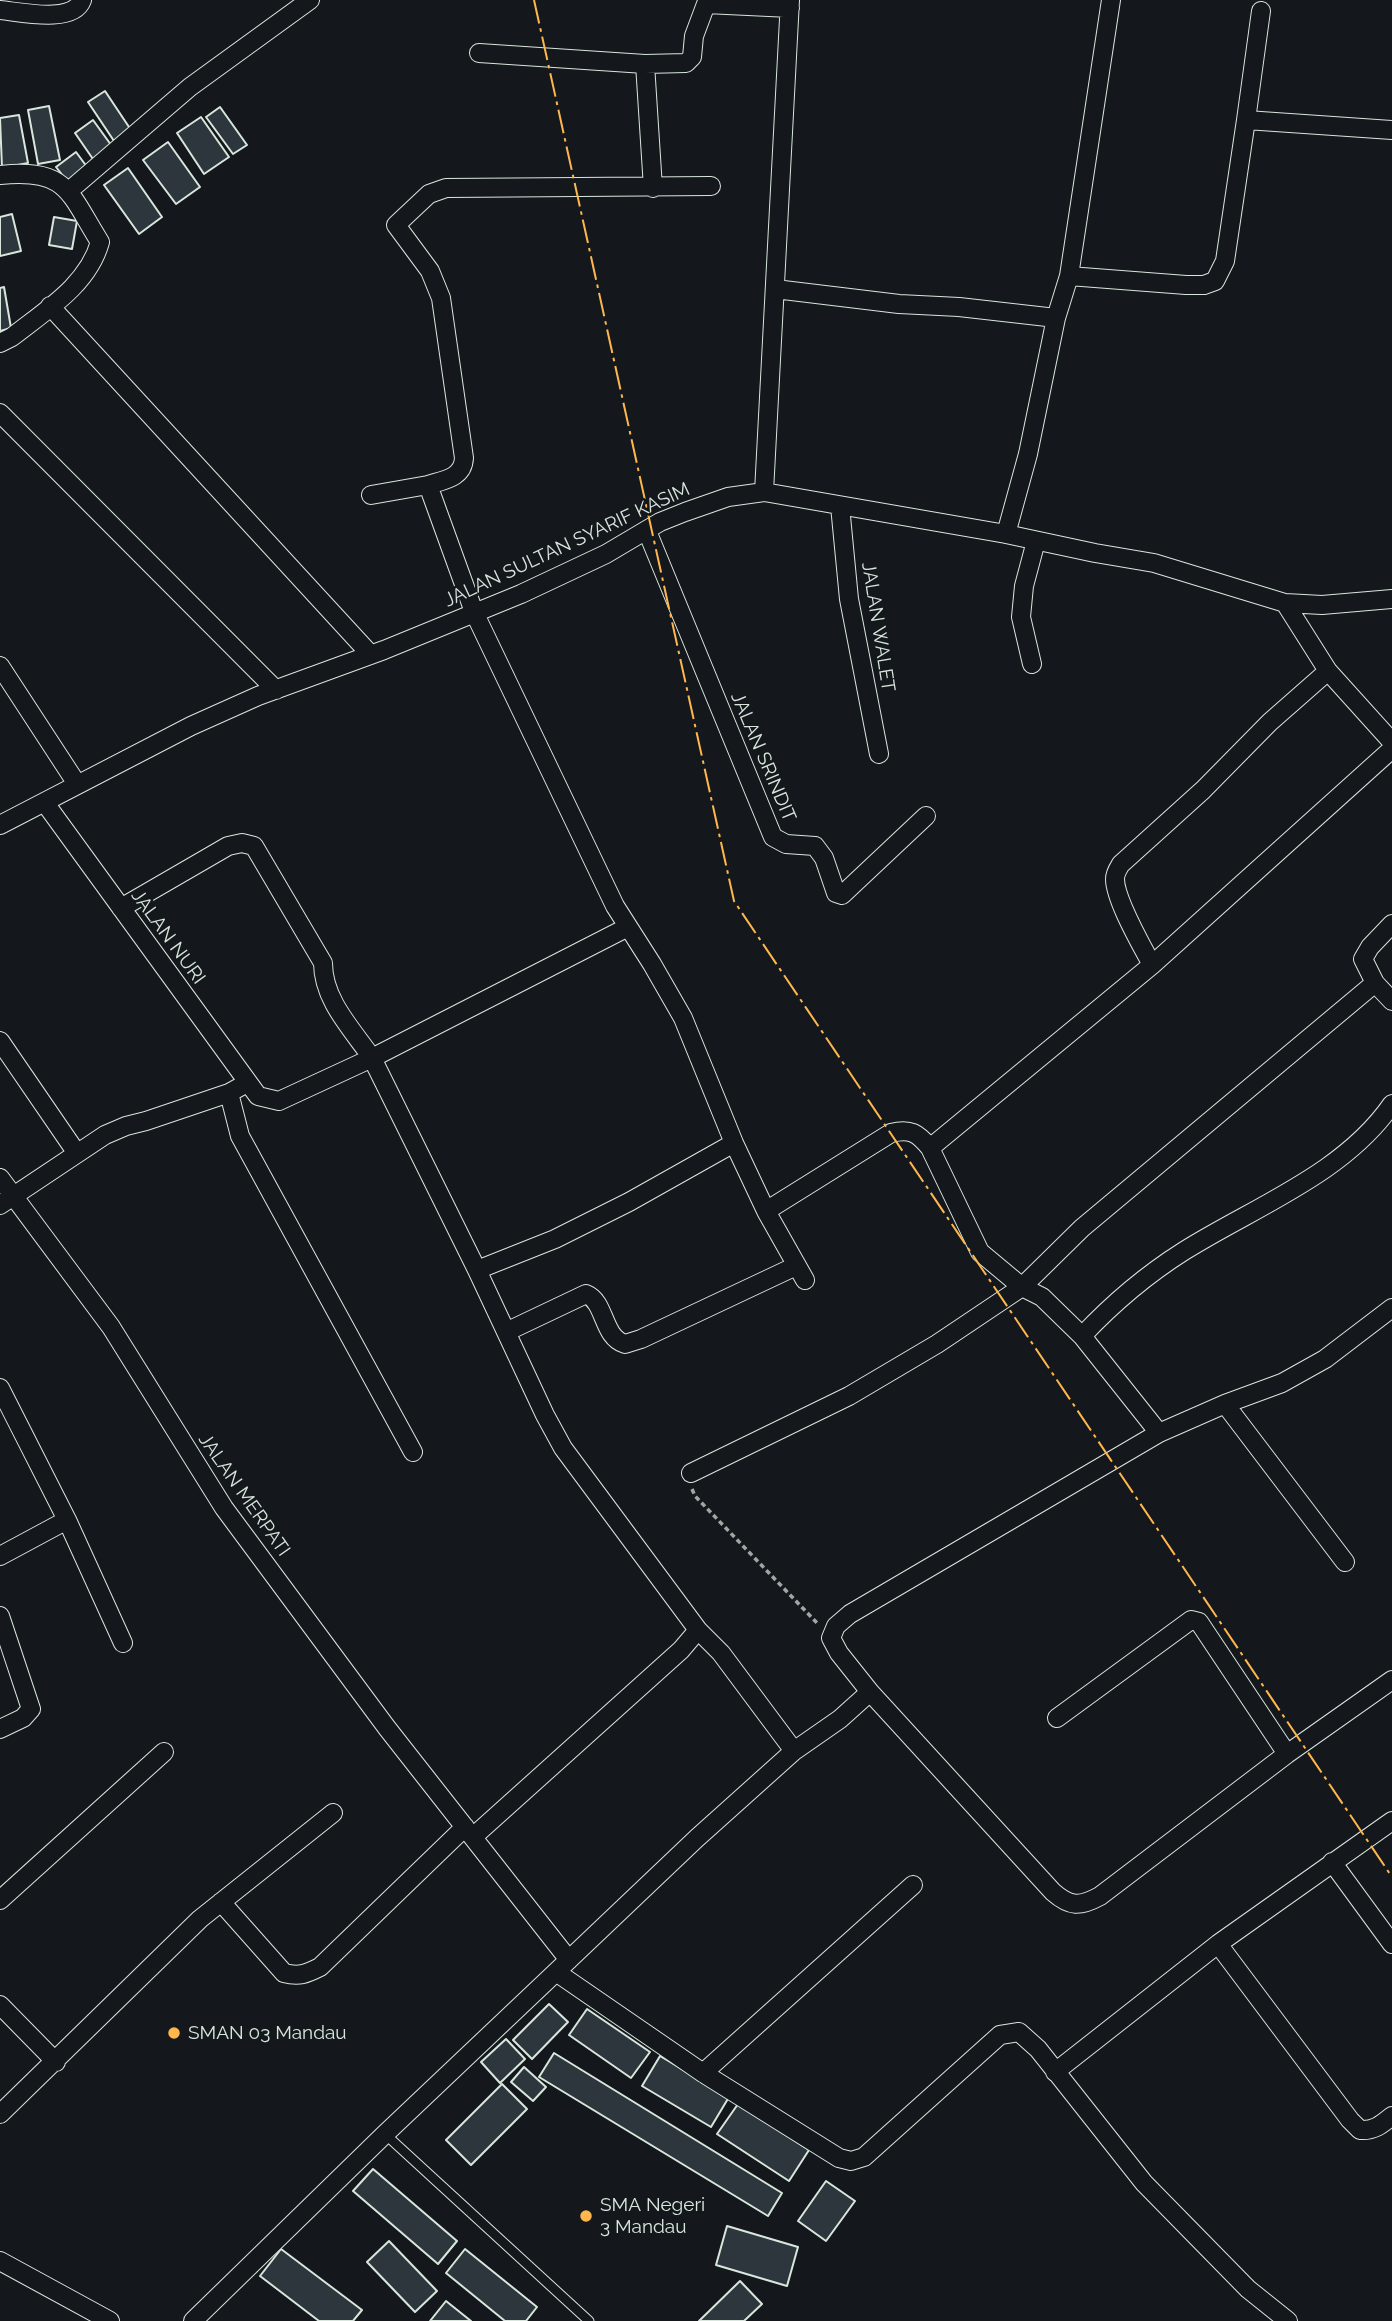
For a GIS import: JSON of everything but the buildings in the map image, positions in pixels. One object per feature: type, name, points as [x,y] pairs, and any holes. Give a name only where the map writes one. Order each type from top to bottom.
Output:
[{"type":"street","points":[[0,10],[60,15],[72,12],[80,6],[82,0]]},
{"type":"street","points":[[70,190],[190,87],[310,0]]},
{"type":"street","points":[[1006,534],[1028,454],[1056,318],[1069,276],[1111,0]]},
{"type":"street","points":[[479,53],[645,64],[690,61],[698,23],[707,2],[790,4],[764,492]]},
{"type":"street","points":[[1069,276],[1186,285],[1205,285],[1215,281],[1225,261],[1261,10]]},
{"type":"street","points":[[645,64],[653,188]]},
{"type":"street","points":[[1246,120],[1392,130]]},
{"type":"street","points":[[0,175],[26,172],[52,180],[70,190],[100,242],[96,259],[76,286],[12,337],[0,343]]},
{"type":"street","points":[[370,495],[428,485],[455,476],[461,470],[464,458],[441,298],[430,271],[396,225],[429,194],[446,188],[711,186]]},
{"type":"street","points":[[775,289],[899,304],[959,307],[1056,318]]},
{"type":"street","points":[[50,306],[371,655]]},
{"type":"street","points":[[0,413],[276,690]]},
{"type":"street","points":[[428,485],[474,612],[615,906],[682,1018],[766,1212],[801,1273],[625,1344],[614,1339],[594,1300],[586,1294],[506,1332]]},
{"type":"street","name":"JALAN SULTAN SYARIF KASIM","points":[[0,825],[191,726],[521,594],[606,554],[685,512],[728,497],[764,492],[1006,534],[1154,563],[1285,603],[1322,605],[1392,599]]},
{"type":"street","name":"JALAN WALET","points":[[840,506],[849,599],[879,754]]},
{"type":"street","name":"JALAN SRINDIT","points":[[647,531],[773,837],[780,843],[808,844],[820,851],[836,893],[842,895],[926,816]]},
{"type":"street","points":[[1032,664],[1021,617],[1024,586],[1036,541]]},
{"type":"street","points":[[1285,603],[1328,671],[1392,742]]},
{"type":"street","points":[[0,666],[77,784]]},
{"type":"street","points":[[1153,965],[1116,888],[1117,871],[1121,864],[1210,783],[1270,722],[1328,671]]},
{"type":"street","points":[[930,1148],[1153,965],[1392,749]]},
{"type":"street","name":"JALAN NURI","points":[[45,803],[253,1089]]},
{"type":"street","points":[[121,908],[228,846],[242,843],[254,846],[323,963],[323,979],[329,997],[372,1058],[563,1448],[698,1630],[721,1653],[794,1751]]},
{"type":"street","points":[[1392,924],[1370,947],[1363,959],[1375,983],[1392,1001]]},
{"type":"street","points":[[7,1200],[76,1152],[126,1126],[229,1093],[253,1089],[279,1101],[372,1058],[628,927]]},
{"type":"street","points":[[691,1474],[849,1396],[937,1344],[1022,1287],[1082,1228],[1375,983]]},
{"type":"street","points":[[0,1041],[76,1152]]},
{"type":"street","points":[[229,1093],[240,1136],[413,1452]]},
{"type":"street","points":[[1082,1336],[1119,1297],[1148,1275],[1349,1152],[1392,1104]]},
{"type":"street","points":[[766,1212],[891,1133],[913,1131],[920,1135],[930,1148],[979,1252],[1022,1287],[1042,1297],[1082,1336],[1159,1433]]},
{"type":"street","points":[[477,1270],[555,1239],[629,1202],[734,1143]]},
{"type":"street","name":"JALAN MERPATI","points":[[0,1178],[7,1200],[111,1327],[224,1508],[387,1728],[470,1832],[562,1966],[703,2073],[839,2158],[851,2161],[864,2157],[1000,2035],[1019,2032],[1038,2049],[1055,2072]]},
{"type":"street","points":[[1392,1308],[1325,1359],[1291,1378],[1159,1433],[850,1614],[836,1626],[831,1638],[839,1653],[870,1692],[1053,1892],[1073,1905],[1086,1904],[1100,1896],[1287,1754],[1392,1680]]},
{"type":"street","points":[[0,1388],[67,1520],[124,1643]]},
{"type":"street","points":[[1225,1404],[1345,1562]]},
{"type":"street","points":[[0,1556],[67,1520]]},
{"type":"street","points":[[0,1616],[31,1709],[23,1718],[0,1729]]},
{"type":"street","points":[[1057,1718],[1196,1619],[1287,1754]]},
{"type":"street","points":[[221,1902],[284,1973],[306,1975],[320,1967],[470,1832],[681,1650],[698,1630]]},
{"type":"street","points":[[193,2321],[385,2134],[697,1838],[794,1751],[841,1719],[870,1692]]},
{"type":"street","points":[[0,1900],[164,1752]]},
{"type":"street","points":[[0,2114],[200,1919],[333,1813]]},
{"type":"street","points":[[1281,2319],[1144,2183],[1055,2072],[1218,1944],[1392,1821]]},
{"type":"street","points":[[1332,1862],[1392,1944]]},
{"type":"street","points":[[703,2073],[913,1885]]},
{"type":"street","points":[[1218,1944],[1360,2130],[1380,2127],[1392,2116]]},
{"type":"street","points":[[0,2006],[56,2062]]},
{"type":"street","points":[[0,2262],[110,2321]]},
{"type":"lane","points":[[385,2134],[589,2321]]},
{"type":"path","points":[[691,1474],[689,1481],[695,1496],[831,1638]]},
{"type":"power","points":[[534,0],[734,901],[1392,1877]]},
{"type":"place","name":"SMAN 03 Mandau","points":[[174,2033]]},
{"type":"place","name":"SMA Negeri 3 Mandau","points":[[586,2216]]}]
